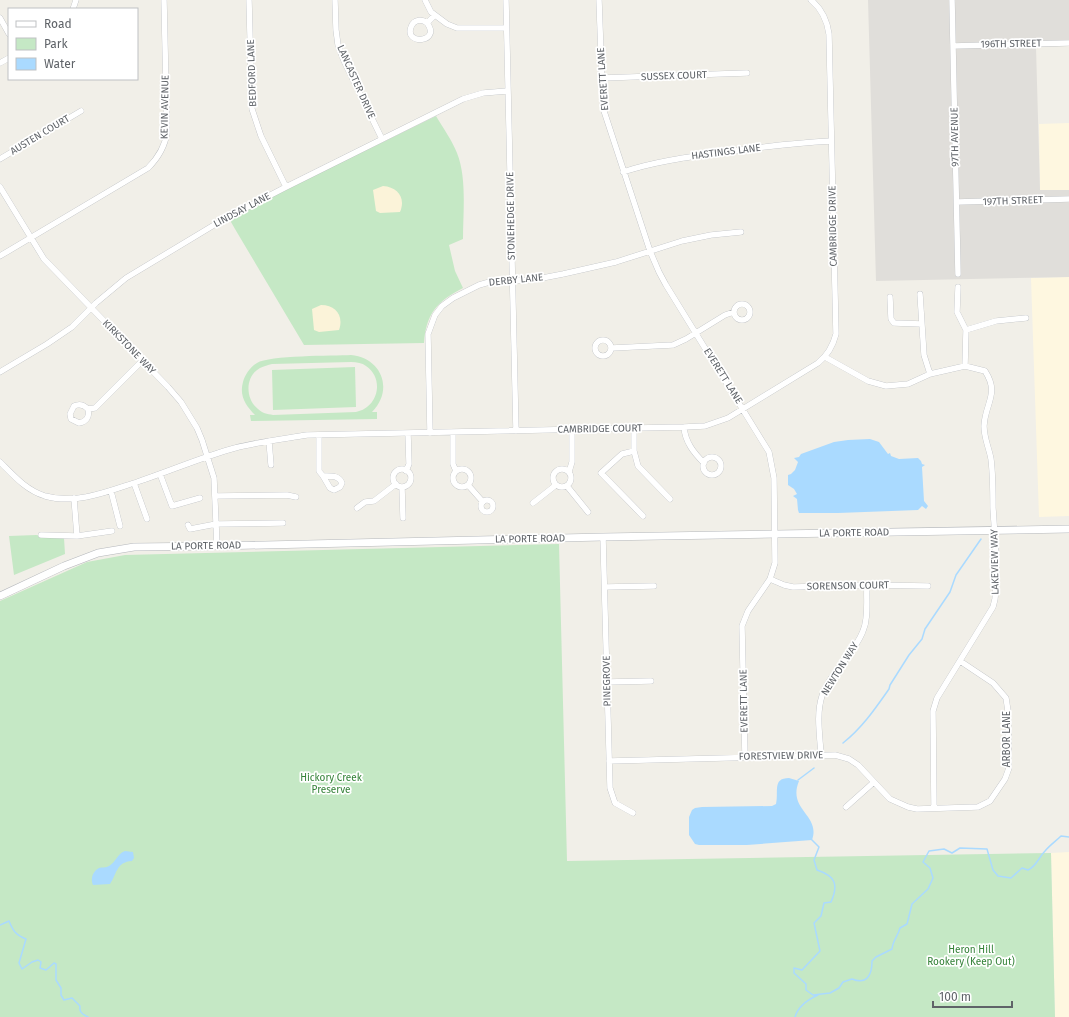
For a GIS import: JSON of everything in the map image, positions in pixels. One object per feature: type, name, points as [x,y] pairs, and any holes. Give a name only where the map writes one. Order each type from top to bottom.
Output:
[{"type":"street","name":"KEVIN AVENUE","points":[[0,256],[148,168],[163,149],[166,132],[164,0]]},
{"type":"street","name":"BEDFORD LANE","points":[[249,0],[252,109],[261,136],[286,187]]},
{"type":"street","name":"LANCASTER DRIVE","points":[[335,0],[338,45],[382,139]]},
{"type":"street","points":[[425,0],[431,12],[447,24],[457,28],[506,28]]},
{"type":"street","name":"STONEHEDGE DRIVE","points":[[506,0],[516,431]]},
{"type":"street","name":"EVERETT LANE","points":[[599,0],[603,108],[650,251],[666,285],[769,452],[774,478],[775,563],[770,579],[748,611],[742,626],[745,757]]},
{"type":"street","name":"CAMBRIDGE DRIVE","points":[[743,409],[812,367],[825,357],[831,348],[836,334],[828,26],[822,11],[811,0]]},
{"type":"street","name":"97TH AVENUE","points":[[952,0],[958,274]]},
{"type":"street","points":[[428,23],[435,15]]},
{"type":"street","points":[[0,18],[8,32]]},
{"type":"street","name":"196TH STREET","points":[[953,46],[1069,43]]},
{"type":"street","name":"SUSSEX COURT","points":[[602,78],[747,73]]},
{"type":"street","name":"LINDSAY LANE","points":[[0,372],[66,331],[126,278],[219,222],[469,96],[489,92],[508,91]]},
{"type":"street","name":"AUSTEN COURT","points":[[0,159],[81,110]]},
{"type":"street","name":"HASTINGS LANE","points":[[623,172],[647,164],[673,159],[790,144],[831,141]]},
{"type":"street","name":"KIRKSTONE WAY","points":[[0,187],[44,259],[168,387],[181,402],[197,428],[214,478],[217,546]]},
{"type":"street","name":"197TH STREET","points":[[957,202],[1069,199]]},
{"type":"street","name":"DERBY LANE","points":[[430,433],[428,337],[430,326],[435,315],[447,301],[472,288],[493,281],[532,280],[563,274],[616,262],[686,240],[711,235],[741,232]]},
{"type":"street","points":[[825,357],[868,381],[886,386],[908,384],[930,374],[965,366],[966,330],[957,312],[958,287]]},
{"type":"street","points":[[920,294],[924,355],[930,374]]},
{"type":"street","points":[[890,297],[891,319],[894,323],[922,324]]},
{"type":"street","points":[[612,348],[673,345],[725,315],[734,312]]},
{"type":"street","points":[[966,330],[996,320],[1026,318]]},
{"type":"street","points":[[88,409],[95,408],[142,361]]},
{"type":"street","name":"LAKEVIEW WAY","points":[[934,808],[933,711],[937,698],[993,607],[995,599],[995,531],[991,458],[984,439],[985,416],[992,391],[991,380],[985,371],[965,366]]},
{"type":"street","name":"CAMBRIDGE COURT","points":[[74,498],[110,491],[235,448],[269,441],[319,435],[684,427],[712,424],[728,418],[743,409]]},
{"type":"street","points":[[684,427],[686,439],[695,454],[704,464]]},
{"type":"street","points":[[634,428],[634,451],[638,466],[670,499]]},
{"type":"street","points":[[569,472],[562,469],[555,472],[552,478],[556,485],[562,488],[567,486],[571,479],[569,472],[572,462],[572,430]]},
{"type":"street","points":[[406,471],[409,464],[408,433]]},
{"type":"street","points":[[453,433],[453,464],[456,471]]},
{"type":"street","points":[[319,435],[319,471],[323,476]]},
{"type":"street","points":[[269,441],[271,465]]},
{"type":"street","points":[[634,451],[622,454],[601,473],[643,516]]},
{"type":"street","points":[[0,462],[20,482],[32,491],[63,499],[74,498],[77,536]]},
{"type":"street","points":[[463,469],[469,472],[471,479],[468,485],[461,487],[455,484],[453,477],[456,471],[463,469]]},
{"type":"street","points":[[400,470],[406,471],[411,476],[411,479],[408,485],[402,487],[394,481],[395,475],[400,470]]},
{"type":"street","points":[[160,474],[172,506],[200,498]]},
{"type":"street","points":[[134,483],[147,519]]},
{"type":"street","points":[[356,508],[365,502],[374,501],[396,484]]},
{"type":"street","points":[[468,485],[483,502]]},
{"type":"street","points":[[533,503],[556,485]]},
{"type":"street","points":[[567,486],[588,512]]},
{"type":"street","points":[[402,487],[403,518]]},
{"type":"street","points":[[110,491],[120,526]]},
{"type":"street","points":[[215,496],[287,495],[296,497]]},
{"type":"street","points":[[188,526],[190,529],[216,524],[283,523]]},
{"type":"street","name":"LA PORTE ROAD","points":[[0,596],[64,566],[98,553],[134,547],[775,533],[1069,529]]},
{"type":"street","points":[[41,535],[77,536],[112,531]]},
{"type":"street","name":"PINEGROVE","points":[[604,537],[610,788],[612,798],[615,803],[633,813]]},
{"type":"street","name":"SORENSON COURT","points":[[770,579],[784,585],[793,586],[928,586]]},
{"type":"street","name":"NEWTON WAY","points":[[821,755],[821,698],[828,684],[863,632],[866,614],[867,585]]},
{"type":"street","points":[[605,588],[654,586]]},
{"type":"street","name":"ARBOR LANE","points":[[934,808],[978,807],[990,801],[1005,779],[1008,768],[1008,711],[1006,698],[993,683],[960,661]]},
{"type":"street","points":[[607,682],[651,681]]},
{"type":"street","name":"FORESTVIEW DRIVE","points":[[609,760],[836,755],[848,759],[858,765],[885,794],[896,803],[913,808],[934,808]]},
{"type":"street","points":[[846,807],[874,782]]},
{"type":"shaded area","points":[[868,0],[1069,0],[1069,46],[1036,47],[1040,190],[1069,190],[1069,277],[876,281]]},
{"type":"shaded area","points":[[1069,123],[1069,190],[1040,190],[1039,124]]},
{"type":"shaded area","points":[[1069,277],[1069,516],[1039,517],[1031,278]]},
{"type":"shaded area","points":[[1069,852],[1069,1017],[1055,1017],[1051,853]]},
{"type":"green space","points":[[436,116],[455,148],[462,173],[464,195],[463,239],[449,245],[455,271],[463,288],[446,298],[434,310],[427,324],[424,343],[304,345],[231,222],[232,219],[265,200]]},
{"type":"green space","points":[[351,355],[362,357],[370,362],[381,376],[383,385],[382,394],[379,403],[372,412],[377,412],[377,419],[251,421],[250,415],[255,415],[244,400],[242,387],[246,374],[257,363],[264,360],[302,356]],"holes":[[[361,363],[366,366],[376,378],[377,385],[374,399],[370,405],[356,412],[273,415],[260,410],[251,400],[248,388],[249,382],[255,372],[264,366],[272,364]]]},
{"type":"green space","points":[[355,367],[356,407],[273,410],[272,370]]},
{"type":"green space","points":[[36,535],[64,538],[65,554],[14,575],[9,536]]},
{"type":"green space","name":"Hickory Creek Preserve","points":[[559,544],[567,861],[1051,853],[1055,1017],[0,1017],[0,601],[87,562],[125,555]]},
{"type":"sand","points":[[383,186],[397,191],[399,194],[402,202],[400,212],[380,213],[376,211],[373,190]]},
{"type":"sand","points":[[321,305],[331,307],[338,312],[340,320],[339,330],[319,332],[314,330],[312,309]]},
{"type":"water","points":[[870,439],[879,442],[891,456],[899,459],[918,458],[922,464],[925,465],[922,467],[924,501],[928,506],[926,509],[922,506],[918,510],[799,513],[797,499],[793,496],[797,494],[794,489],[788,485],[788,475],[795,470],[798,462],[794,458],[834,442]]},
{"type":"water","points":[[789,778],[799,781],[796,791],[797,799],[812,824],[814,831],[812,840],[747,845],[699,845],[695,844],[689,835],[689,817],[692,810],[695,808],[772,806],[776,804],[778,783],[780,780]]},
{"type":"water","points":[[125,851],[133,852],[134,858],[132,861],[120,866],[110,884],[93,885],[92,878],[95,871],[99,868],[109,866],[120,854]]},
{"type":"waterway","points":[[843,743],[862,725],[889,689],[909,655],[922,639],[925,629],[950,592],[956,575],[981,539]]},
{"type":"waterway","points":[[798,780],[814,768]]},
{"type":"waterway","points":[[811,839],[819,847],[814,860],[817,870],[828,875],[834,882],[835,886],[831,902],[824,903],[821,916],[814,923],[820,951],[802,970],[794,968],[794,973],[806,984],[806,990],[813,995],[830,993],[839,988],[843,982],[852,979],[857,981],[865,980],[870,974],[872,961],[876,957],[892,949],[893,943],[900,928],[907,924],[912,904],[928,889],[933,878],[930,868],[923,862],[929,851],[944,849],[952,853],[960,848],[987,849],[993,870],[998,876],[1011,878],[1022,868],[1028,870],[1033,866],[1047,849],[1061,836],[1069,837]]},
{"type":"waterway","points":[[0,925],[9,921],[15,932],[26,939],[19,963],[22,969],[38,960],[41,962],[40,968],[46,970],[54,963],[56,964],[56,980],[61,988],[61,995],[64,1000],[72,998],[80,1006],[82,1013],[88,1017]]},
{"type":"waterway","points":[[795,1017],[798,1010],[804,1004],[818,995]]},
{"type":"park label","name":"Heron Hill Rookery (Keep Out)","points":[[971,956]]}]
